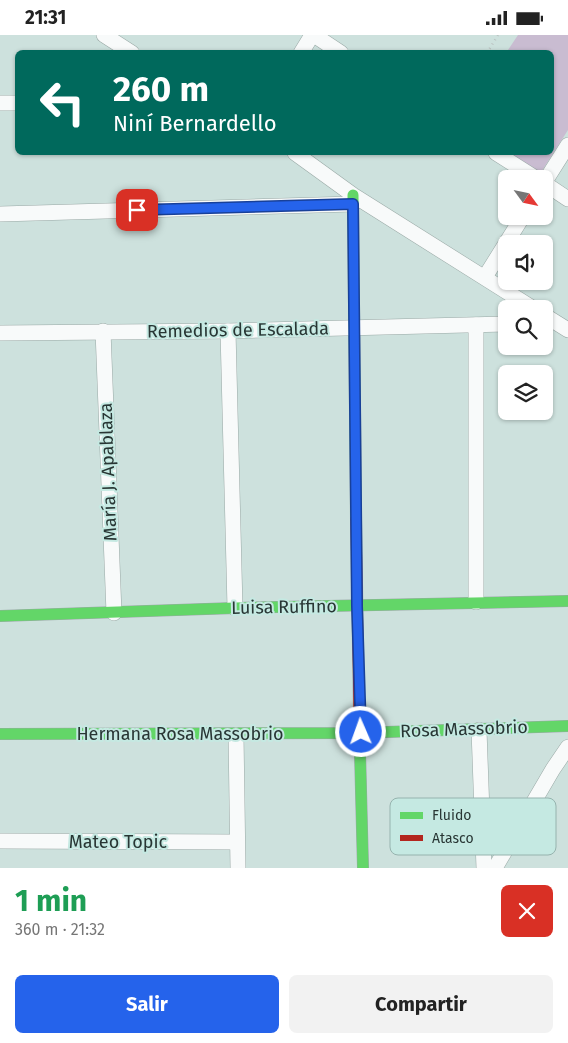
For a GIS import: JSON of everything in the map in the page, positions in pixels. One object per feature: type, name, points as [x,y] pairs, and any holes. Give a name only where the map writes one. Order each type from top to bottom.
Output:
[{"type":"street","points":[[104,35],[127,50]]},
{"type":"street","points":[[303,50],[313,35],[336,50]]},
{"type":"street","points":[[0,103],[15,103]]},
{"type":"street","points":[[552,170],[568,145]]},
{"type":"street","points":[[298,155],[353,199],[520,300]]},
{"type":"street","points":[[499,155],[522,170]]},
{"type":"street","points":[[553,189],[568,199]]},
{"type":"street","points":[[0,214],[353,199]]},
{"type":"street","points":[[353,199],[357,606],[364,868]]},
{"type":"street","points":[[485,277],[517,225]]},
{"type":"street","name":"Remedios de Escalada","points":[[0,333],[355,329],[498,324]]},
{"type":"street","points":[[476,325],[476,602]]},
{"type":"street","name":"María J. Apablaza","points":[[103,331],[114,613]]},
{"type":"street","points":[[228,331],[235,608]]},
{"type":"street","name":"Luisa Ruffino","points":[[0,616],[235,608],[568,601]]},
{"type":"street","name":"Rosa Massobrio","points":[[361,732],[568,726]]},
{"type":"street","points":[[479,730],[481,798]]},
{"type":"street","name":"Hermana Rosa Massobrio","points":[[0,735],[236,735],[361,732]]},
{"type":"street","points":[[236,735],[238,868]]},
{"type":"street","points":[[536,798],[568,747]]},
{"type":"street","name":"Mateo Topic","points":[[0,841],[237,842]]},
{"type":"street","points":[[484,855],[484,868]]},
{"type":"street","points":[[495,868],[503,855]]},
{"type":"path","points":[[489,50],[498,35]]},
{"type":"shaded area","points":[[518,35],[568,35],[568,130],[554,152],[554,50],[508,50]]},
{"type":"shaded area","points":[[511,155],[552,155],[543,170],[534,170]]},
{"type":"traffic: fast","points":[[353,195],[356,519]]},
{"type":"traffic: fast","points":[[0,616],[235,608],[568,601]]},
{"type":"traffic: fast","points":[[359,713],[363,868]]},
{"type":"traffic: fast","points":[[0,734],[355,733],[568,726]]},
{"type":"traffic: jam","points":[[356,519],[359,713]]},
{"type":"route","points":[[137,210],[353,204],[357,606],[361,732]]}]
